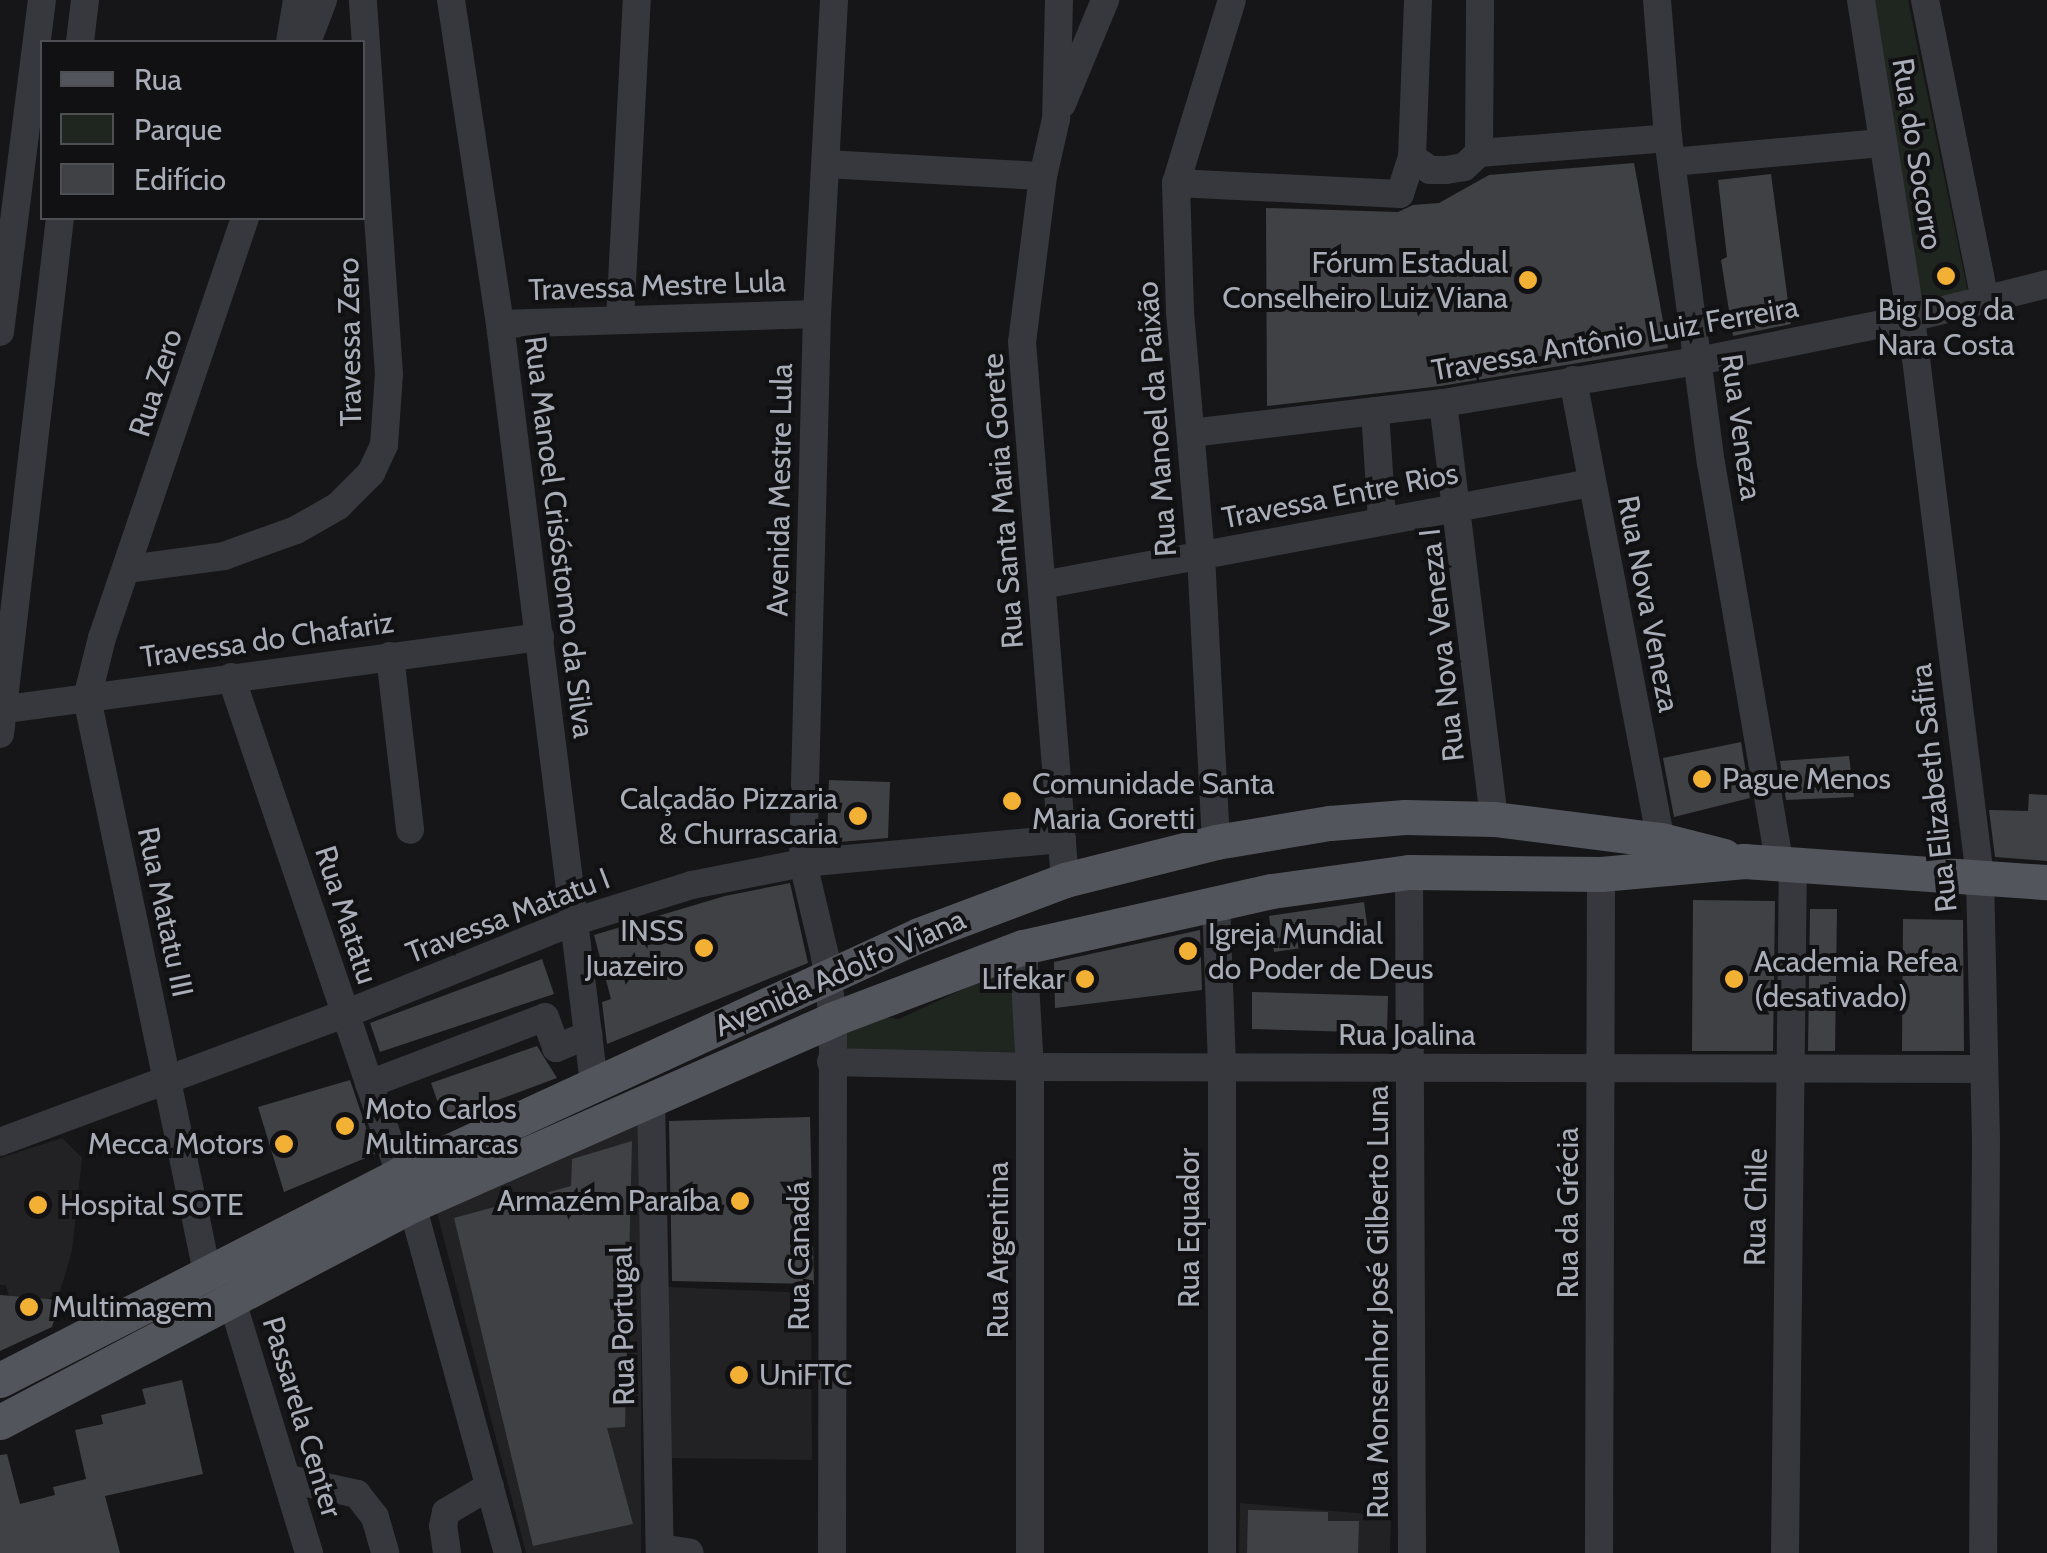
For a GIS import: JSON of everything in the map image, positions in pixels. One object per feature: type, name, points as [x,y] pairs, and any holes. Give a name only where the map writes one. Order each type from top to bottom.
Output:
[{"type":"main road","name":"Avenida Adolfo Viana","points":[[0,1422],[232,1301],[406,1189],[594,1083],[919,935],[1066,880],[1130,861],[1330,822],[1405,817],[1509,821],[1661,840],[1772,862],[2047,882]]},
{"type":"main road","points":[[1507,872],[1524,864],[1532,850],[1509,821]]},
{"type":"main road","points":[[1130,861],[1120,872],[1120,894],[1127,908],[1146,918]]},
{"type":"main road","name":"Avenida Adolfo Viana","points":[[0,1380],[207,1272],[406,1189],[651,1098],[833,1019],[1023,947],[1216,902],[1409,872],[1600,874],[1772,862]]},
{"type":"street","points":[[0,332],[42,0]]},
{"type":"street","points":[[80,40],[85,0]]},
{"type":"street","points":[[290,40],[297,0]]},
{"type":"street","points":[[308,40],[323,0]]},
{"type":"street","name":"Travessa Zero","points":[[362,0],[365,40]]},
{"type":"street","name":"Rua Manoel Crisóstomo da Silva","points":[[451,0],[500,324],[594,1083]]},
{"type":"street","points":[[620,320],[637,0]]},
{"type":"street","name":"Avenida Mestre Lula","points":[[833,1019],[829,979],[802,864],[817,314],[834,0]]},
{"type":"street","name":"Rua Santa Maria Gorete","points":[[1056,119],[1058,0]]},
{"type":"street","name":"Rua Santa Maria Gorete","points":[[1066,880],[1022,342],[1042,176],[1056,119],[1105,0]]},
{"type":"street","name":"Rua Manoel da Paixão","points":[[1216,842],[1200,557],[1180,311],[1176,182],[1232,0]]},
{"type":"street","points":[[1176,182],[1400,194],[1412,157],[1418,0]]},
{"type":"street","points":[[1479,153],[1480,0]]},
{"type":"street","name":"Rua Veneza","points":[[1657,0],[1670,150],[1698,361],[1772,862]]},
{"type":"street","name":"Rua do Socorro","points":[[1860,0],[1911,318]]},
{"type":"street","points":[[1926,0],[1985,299]]},
{"type":"street","name":"Travessa Zero","points":[[128,569],[224,556],[296,530],[338,506],[371,473],[384,445],[390,374],[365,40]]},
{"type":"street","points":[[1412,157],[1430,170],[1446,170],[1464,167],[1479,153],[1881,143]]},
{"type":"street","points":[[826,164],[1042,176]]},
{"type":"street","points":[[1,718],[60,220]]},
{"type":"street","name":"Rua Zero","points":[[128,569],[244,220]]},
{"type":"street","name":"Travessa Antônio Luiz Ferreira","points":[[1190,433],[1444,404],[1698,361],[1911,318],[2047,284]]},
{"type":"street","name":"Travessa Mestre Lula","points":[[500,324],[817,314]]},
{"type":"street","name":"Rua Elizabeth Safira","points":[[1911,318],[1980,878],[1983,1553]]},
{"type":"street","name":"Rua Nova Veneza","points":[[1573,380],[1661,840]]},
{"type":"street","name":"Rua Nova Veneza I","points":[[1444,404],[1509,821]]},
{"type":"street","points":[[1375,412],[1382,520]]},
{"type":"street","name":"Travessa Entre Rios","points":[[1042,585],[1459,504],[1591,483]]},
{"type":"street","name":"Rua Matatu III","points":[[128,569],[87,698],[207,1272]]},
{"type":"street","name":"Travessa do Chafariz","points":[[1,718],[87,698],[540,637]]},
{"type":"street","points":[[390,656],[410,830]]},
{"type":"street","name":"Rua Matatu","points":[[231,677],[406,1189],[508,1553]]},
{"type":"street","name":"Travessa Matatu I","points":[[0,1142],[344,1014],[573,922],[692,885],[802,864],[1062,839]]},
{"type":"street","name":"Rua Chile","points":[[1772,862],[1790,1069],[1785,1553]]},
{"type":"street","name":"Rua Monsenhor José Gilberto Luna","points":[[1409,872],[1412,1553]]},
{"type":"street","name":"Rua da Grécia","points":[[1599,1553],[1600,874]]},
{"type":"street","name":"Rua Equador","points":[[1216,902],[1222,1066],[1222,1553]]},
{"type":"street","name":"Rua Argentina","points":[[1023,947],[1030,1067],[1030,1553]]},
{"type":"street","points":[[369,1084],[544,1017],[556,1048],[588,1035]]},
{"type":"street","name":"Rua Canadá","points":[[832,1553],[833,1019]]},
{"type":"street","name":"Rua Joalina","points":[[831,1062],[1030,1067],[1983,1069]]},
{"type":"street","name":"Rua Portugal","points":[[651,1098],[660,1550]]},
{"type":"street","name":"Passarela Center","points":[[232,1301],[309,1553]]},
{"type":"street","points":[[289,1479],[342,1488],[368,1503],[385,1553]]},
{"type":"street","points":[[447,1553],[443,1526],[446,1512],[490,1486]]},
{"type":"street","points":[[660,1550],[690,1553]]},
{"type":"shaded area","points":[[641,1117],[641,1553],[526,1553],[435,1205]]},
{"type":"shaded area","name":"Hospital SOTE","points":[[62,1138],[82,1158],[72,1251],[59,1295],[47,1299],[9,1296],[6,1285],[0,1285],[0,1158]]},
{"type":"shaded area","name":"UniFTC","points":[[667,1287],[811,1293],[812,1460],[667,1458]]},
{"type":"shaded area","points":[[1240,1503],[1391,1516],[1390,1553],[1239,1553]]},
{"type":"green space","points":[[1869,0],[1908,0],[1972,312],[1923,321]]},
{"type":"green space","points":[[1019,963],[1016,1052],[850,1051],[843,1044],[848,1027],[877,1016],[899,1019]]},
{"type":"building","name":"Fórum Estadual Conselheiro Luiz Viana","points":[[1634,163],[1668,348],[1441,386],[1267,406],[1266,208],[1398,212],[1413,205],[1439,203],[1489,175]]},
{"type":"building","points":[[1771,174],[1791,324],[1733,336],[1721,260],[1727,257],[1718,180]]},
{"type":"building","name":"Pague Menos","points":[[1741,742],[1750,798],[1674,817],[1663,758]]},
{"type":"building","points":[[1849,756],[1854,797],[1786,800],[1780,761]]},
{"type":"building","name":"Calçadão Pizzaria & Churrascaria","points":[[829,780],[890,782],[888,838],[827,843]]},
{"type":"building","points":[[2029,794],[2047,795],[2047,861],[1995,857],[1989,810],[2028,811]]},
{"type":"building","name":"INSS Juazeiro","points":[[790,883],[808,963],[607,1044],[602,1002],[611,999],[594,935],[725,896]]},
{"type":"building","name":"Academia Refea (desativado)","points":[[1693,900],[1775,901],[1773,1051],[1692,1051]]},
{"type":"building","points":[[1364,902],[1369,938],[1274,952],[1269,916]]},
{"type":"building","points":[[1810,909],[1837,909],[1835,1051],[1808,1051]]},
{"type":"building","points":[[1903,919],[1963,920],[1964,1051],[1902,1051]]},
{"type":"building","points":[[1200,930],[1202,990],[1055,1008],[1054,962]]},
{"type":"building","points":[[542,959],[554,994],[380,1052],[370,1023]]},
{"type":"building","points":[[1252,992],[1388,996],[1387,1033],[1252,1029]]},
{"type":"building","points":[[537,1046],[557,1078],[444,1120],[431,1083]]},
{"type":"building","points":[[350,1080],[375,1154],[284,1192],[258,1107]]},
{"type":"building","name":"Armazém Paraíba","points":[[810,1117],[814,1284],[672,1281],[669,1121]]},
{"type":"building","points":[[632,1141],[625,1427],[607,1428],[633,1524],[533,1546],[454,1218],[571,1186],[572,1159]]},
{"type":"building","name":"Multimagem","points":[[0,1295],[60,1300],[52,1327],[0,1351]]},
{"type":"building","points":[[182,1380],[203,1474],[105,1496],[120,1553],[0,1553],[0,1455],[7,1454],[20,1504],[55,1495],[53,1487],[86,1479],[75,1430],[103,1424],[101,1415],[146,1404],[142,1389]]},
{"type":"building","points":[[1248,1510],[1328,1512],[1328,1521],[1359,1521],[1358,1553],[1247,1553]]},
{"type":"place","name":"Big Dog da Nara Costa","points":[[1946,276]]},
{"type":"place","name":"Fórum Estadual Conselheiro Luiz Viana","points":[[1528,280]]},
{"type":"place","name":"Pague Menos","points":[[1702,779]]},
{"type":"place","name":"Comunidade Santa Maria Goretti","points":[[1012,801]]},
{"type":"place","name":"Calçadão Pizzaria & Churrascaria","points":[[858,816]]},
{"type":"place","name":"INSS Juazeiro","points":[[704,948]]},
{"type":"place","name":"Igreja Mundial do Poder de Deus","points":[[1188,951]]},
{"type":"place","name":"Lifekar","points":[[1085,979]]},
{"type":"place","name":"Academia Refea (desativado)","points":[[1734,979]]},
{"type":"place","name":"Moto Carlos Multimarcas","points":[[345,1126]]},
{"type":"place","name":"Mecca Motors","points":[[284,1144]]},
{"type":"place","name":"Armazém Paraíba","points":[[740,1201]]},
{"type":"place","name":"Hospital SOTE","points":[[38,1205]]},
{"type":"place","name":"Multimagem","points":[[29,1307]]},
{"type":"place","name":"UniFTC","points":[[739,1375]]}]
